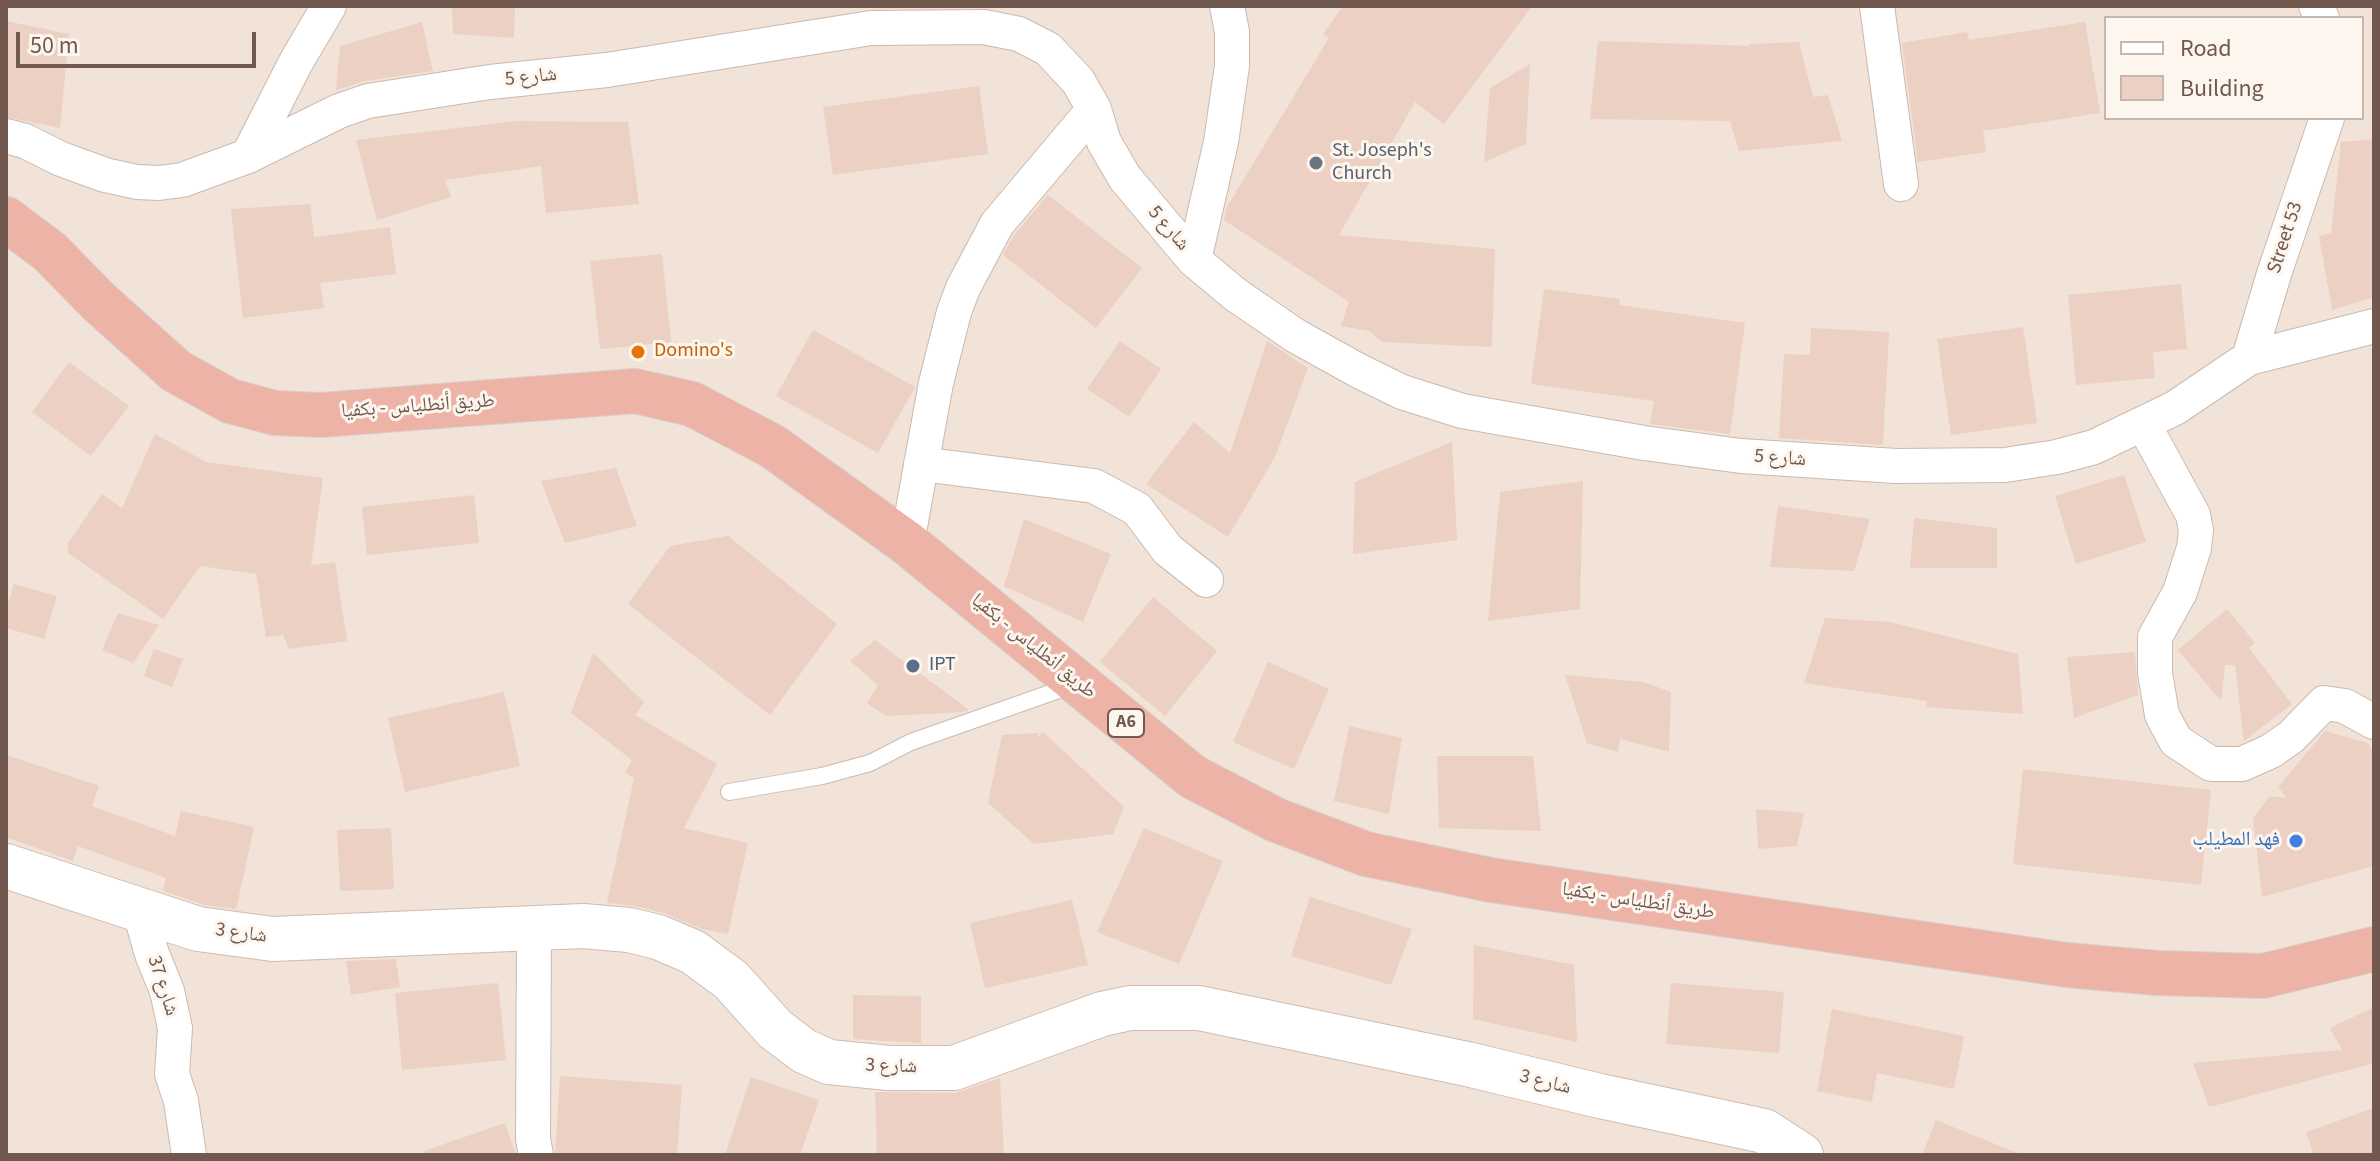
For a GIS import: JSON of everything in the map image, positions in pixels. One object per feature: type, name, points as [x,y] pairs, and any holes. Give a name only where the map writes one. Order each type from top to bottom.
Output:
[{"type":"highway","name":"طريق أنطلياس - بكفيا","points":[[6,219],[50,252],[99,302],[176,371],[230,401],[275,413],[321,415],[635,391],[692,404],[772,446],[907,543],[1193,777],[1276,820],[1366,854],[1491,880],[2067,965],[2157,973],[2263,976],[2374,949]]},
{"type":"street","points":[[248,156],[296,62],[329,6]]},
{"type":"street","points":[[1194,260],[1221,142],[1232,66],[1232,32],[1227,6]]},
{"type":"street","points":[[1877,6],[1901,184]]},
{"type":"street","name":"شارع 5","points":[[6,136],[105,175],[137,182],[182,180],[248,156],[339,111],[368,101],[490,82],[607,70],[871,28],[984,27],[1019,34],[1048,49],[1078,81],[1094,109],[1104,142],[1125,178],[1194,260],[1236,295],[1296,336],[1359,371],[1402,392],[1462,411],[1741,456],[1896,466],[2005,465],[2057,457],[2094,447],[2175,408],[2249,358],[2374,326]]},
{"type":"street","points":[[907,543],[936,383],[954,312],[980,252],[1010,207],[1094,109]]},
{"type":"street","name":"Street 53","points":[[2249,358],[2326,120]]},
{"type":"street","points":[[2144,425],[2193,515],[2196,530],[2194,548],[2180,592],[2155,637],[2155,673],[2162,715],[2176,741],[2211,764],[2242,764],[2271,751],[2291,737],[2324,703],[2345,706],[2374,722]]},
{"type":"street","points":[[921,464],[1094,486],[1137,509],[1168,550],[1206,580]]},
{"type":"street","name":"شارع 3","points":[[6,866],[198,929],[273,939],[534,927],[583,926],[629,930],[658,937],[693,952],[731,980],[775,1029],[804,1051],[829,1062],[889,1068],[954,1068],[1102,1014],[1130,1008],[1199,1008],[1764,1131],[1801,1155]]},
{"type":"street","name":"شارع 37","points":[[148,912],[144,926],[167,991],[175,1028],[172,1074],[181,1101],[189,1155]]},
{"type":"street","points":[[534,927],[533,1139],[536,1155]]},
{"type":"lane","points":[[729,792],[822,776],[870,763],[911,742],[1079,683]]},
{"type":"shaded area","points":[[6,6],[2374,6],[2374,1155],[6,1155]]},
{"type":"building","points":[[452,6],[515,6],[514,38],[453,34]]},
{"type":"building","points":[[1343,6],[1532,6],[1444,124],[1415,102],[1339,235],[1495,249],[1492,347],[1382,342],[1369,331],[1341,326],[1349,302],[1224,220],[1227,207],[1329,38],[1323,34]]},
{"type":"building","points":[[6,21],[69,34],[60,128],[6,117]]},
{"type":"building","points":[[422,22],[433,71],[365,81],[336,90],[340,46]]},
{"type":"building","points":[[2085,22],[2100,113],[1983,131],[1986,152],[1918,162],[1902,43],[1967,32],[1969,40]]},
{"type":"building","points":[[1598,41],[1750,46],[1799,42],[1813,97],[1828,95],[1842,141],[1739,151],[1730,121],[1590,119]]},
{"type":"building","points":[[1530,64],[1526,144],[1484,162],[1490,88]]},
{"type":"building","points":[[979,86],[988,154],[833,175],[823,107]]},
{"type":"building","points":[[516,121],[628,122],[639,204],[546,213],[541,166],[445,180],[451,197],[377,220],[356,140]]},
{"type":"building","points":[[2374,139],[2374,297],[2332,310],[2319,236],[2331,233],[2341,142]]},
{"type":"building","points":[[1048,195],[1142,268],[1096,328],[1003,255],[1014,235]]},
{"type":"building","points":[[310,204],[314,237],[390,227],[396,274],[320,283],[324,308],[243,318],[231,209]]},
{"type":"building","points":[[662,254],[671,342],[600,349],[590,261]]},
{"type":"building","points":[[2181,284],[2187,349],[2153,352],[2155,378],[2076,385],[2068,295]]},
{"type":"building","points":[[1544,289],[1620,299],[1619,305],[1745,323],[1730,434],[1650,424],[1654,401],[1531,384]]},
{"type":"building","points":[[2023,327],[2037,423],[1951,435],[1937,339]]},
{"type":"building","points":[[1811,328],[1889,332],[1883,445],[1779,438],[1784,354],[1810,355]]},
{"type":"building","points":[[813,330],[915,387],[878,453],[776,396]]},
{"type":"building","points":[[1120,341],[1161,369],[1129,417],[1087,389]]},
{"type":"building","points":[[1267,341],[1308,368],[1275,457],[1228,537],[1146,484],[1194,422],[1230,453]]},
{"type":"building","points":[[69,362],[129,406],[91,456],[32,412]]},
{"type":"building","points":[[155,434],[206,462],[323,478],[311,565],[335,562],[347,641],[289,649],[283,635],[266,637],[256,574],[200,566],[163,619],[68,553],[68,543],[102,494],[122,508]]},
{"type":"building","points":[[1452,442],[1457,540],[1353,554],[1355,482]]},
{"type":"building","points":[[616,468],[637,526],[565,543],[541,481]]},
{"type":"building","points":[[2124,475],[2146,542],[2076,564],[2055,496]]},
{"type":"building","points":[[1583,481],[1580,609],[1488,621],[1500,492]]},
{"type":"building","points":[[474,495],[479,543],[367,555],[362,507]]},
{"type":"building","points":[[1778,506],[1870,519],[1854,571],[1770,567]]},
{"type":"building","points":[[1914,518],[1997,528],[1997,568],[1910,568]]},
{"type":"building","points":[[1024,519],[1111,554],[1083,622],[1004,586]]},
{"type":"building","points":[[728,536],[837,624],[770,715],[628,604],[670,546]]},
{"type":"building","points":[[14,584],[57,596],[44,639],[6,628],[6,610]]},
{"type":"building","points":[[1153,597],[1217,651],[1165,716],[1100,662]]},
{"type":"building","points":[[2227,609],[2255,643],[2249,648],[2292,704],[2244,741],[2235,665],[2225,665],[2221,701],[2178,650]]},
{"type":"building","points":[[118,613],[159,625],[133,663],[102,650]]},
{"type":"building","points":[[1825,618],[1890,622],[2018,654],[2023,714],[1926,707],[1927,701],[1804,683]]},
{"type":"building","points":[[875,640],[969,710],[886,716],[867,703],[878,685],[850,661]]},
{"type":"building","points":[[154,649],[183,659],[172,687],[144,676]]},
{"type":"building","points":[[2135,652],[2138,695],[2074,718],[2067,657]]},
{"type":"building","points":[[593,653],[644,702],[635,715],[717,764],[684,828],[748,843],[728,934],[702,929],[664,913],[607,903],[634,778],[625,773],[632,760],[571,713]]},
{"type":"building","points":[[1268,662],[1329,689],[1294,769],[1233,742]]},
{"type":"building","points":[[1565,675],[1643,682],[1671,692],[1669,752],[1620,739],[1618,752],[1587,743]]},
{"type":"building","points":[[504,692],[520,766],[405,792],[388,718]]},
{"type":"building","points":[[1349,726],[1402,738],[1389,814],[1334,801]]},
{"type":"building","points":[[2325,731],[2368,743],[2374,754],[2374,866],[2262,897],[2253,818],[2270,796],[2287,798],[2278,787]]},
{"type":"building","points":[[1043,732],[1124,807],[1113,834],[1034,844],[988,803],[1002,735],[1039,733],[1037,739]]},
{"type":"building","points":[[6,755],[99,786],[92,806],[175,836],[181,811],[254,827],[236,909],[204,905],[163,891],[166,878],[78,846],[73,861],[6,837]]},
{"type":"building","points":[[1437,756],[1533,756],[1541,831],[1439,828]]},
{"type":"building","points":[[2023,769],[2211,790],[2201,885],[2013,864]]},
{"type":"building","points":[[1756,809],[1804,813],[1797,846],[1758,849]]},
{"type":"building","points":[[391,828],[394,889],[340,891],[337,830]]},
{"type":"building","points":[[1144,828],[1223,861],[1179,964],[1097,932]]},
{"type":"building","points":[[1310,897],[1412,929],[1391,985],[1291,956]]},
{"type":"building","points":[[1072,900],[1088,965],[985,988],[970,923]]},
{"type":"building","points":[[1474,945],[1574,965],[1577,1042],[1473,1019]]},
{"type":"building","points":[[396,959],[400,987],[351,995],[346,961]]},
{"type":"building","points":[[498,983],[506,1060],[402,1070],[395,993]]},
{"type":"building","points":[[1671,983],[1784,992],[1779,1053],[1666,1044]]},
{"type":"building","points":[[853,995],[921,996],[921,1043],[853,1039]]},
{"type":"building","points":[[2374,1007],[2374,1063],[2209,1107],[2193,1063],[2342,1050],[2330,1028]]},
{"type":"building","points":[[1832,1009],[1964,1036],[1954,1089],[1877,1073],[1872,1102],[1817,1091]]},
{"type":"building","points":[[560,1076],[682,1085],[677,1155],[555,1155]]},
{"type":"building","points":[[751,1077],[819,1100],[800,1155],[725,1155]]},
{"type":"building","points":[[1000,1078],[1004,1155],[877,1155],[875,1092],[955,1093]]},
{"type":"building","points":[[2374,1108],[2374,1155],[2314,1155],[2306,1132]]},
{"type":"building","points":[[1936,1120],[2020,1154],[2020,1155],[1922,1155]]},
{"type":"building","points":[[505,1123],[516,1155],[425,1155],[424,1151]]},
{"type":"place","name":"St. Joseph's Church","points":[[1316,163]]},
{"type":"place","name":"Domino's","points":[[638,352]]},
{"type":"place","name":"IPT","points":[[913,666]]},
{"type":"place","name":"فهد المطيلب","points":[[2296,841]]}]
